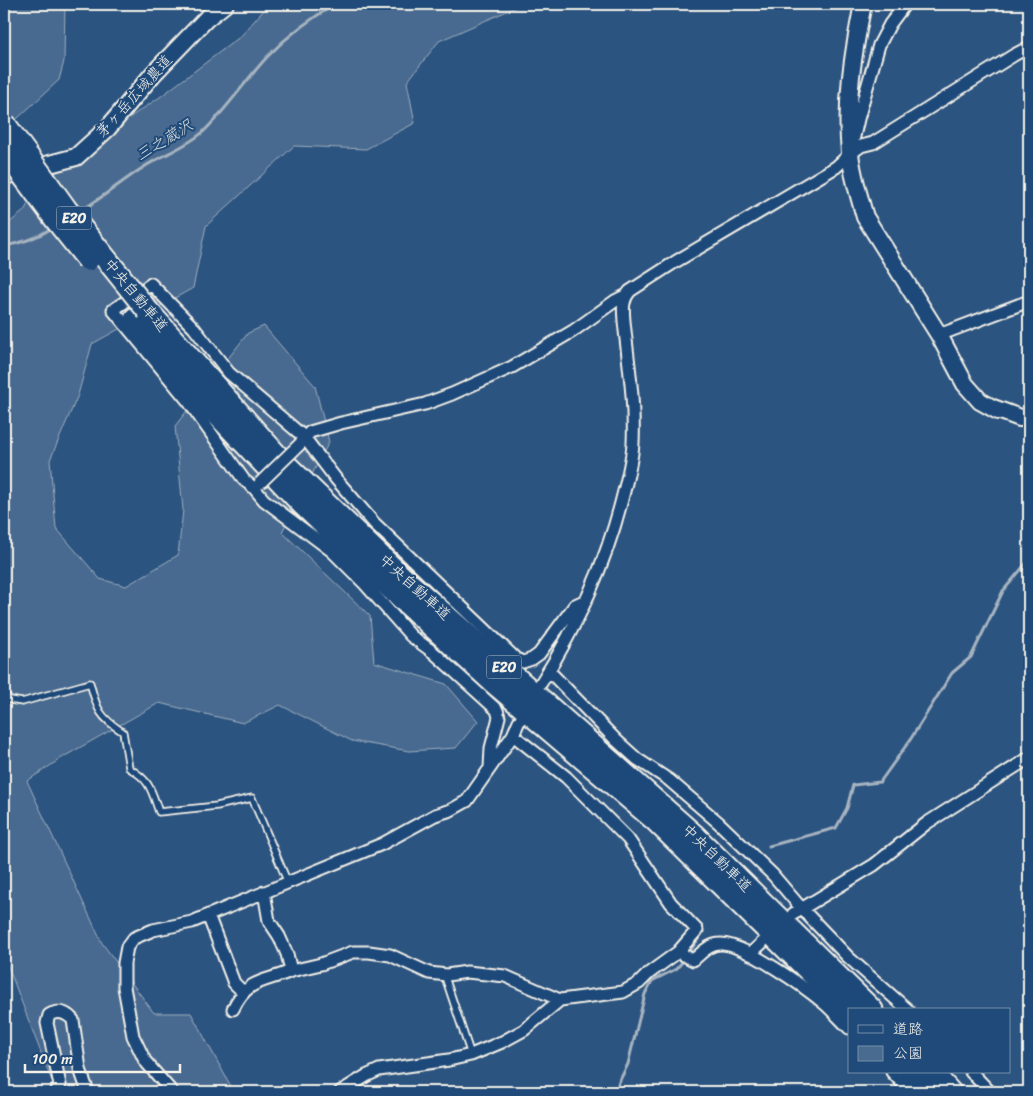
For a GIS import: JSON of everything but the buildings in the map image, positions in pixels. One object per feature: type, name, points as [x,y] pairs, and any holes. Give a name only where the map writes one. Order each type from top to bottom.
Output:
[{"type":"highway","name":"中央自動車道","points":[[4,123],[212,409],[303,505],[494,683],[655,820],[848,1008]]},
{"type":"highway","name":"中央自動車道","points":[[4,150],[56,220],[142,315],[282,461],[401,576],[693,834],[870,1008]]},
{"type":"highway","points":[[912,1074],[930,1092]]},
{"type":"highway","points":[[934,1074],[950,1092]]},
{"type":"street","name":"茅ヶ岳広域農道","points":[[4,176],[76,157],[108,128],[153,74],[206,19],[225,4]]},
{"type":"street","points":[[863,4],[848,101],[850,154],[858,195],[865,216],[939,335],[965,384],[980,401],[996,410],[1020,418],[1029,417]]},
{"type":"street","points":[[850,154],[879,45],[890,24],[905,4]]},
{"type":"street","points":[[257,486],[310,432],[341,422],[425,404],[512,367],[573,331],[674,262],[836,167],[861,146],[873,143],[1014,54],[1029,48]]},
{"type":"street","points":[[490,768],[491,748],[499,717],[497,710],[433,652],[411,636],[365,584],[332,551],[264,500],[257,486],[244,480],[189,402],[113,310],[151,284],[194,328],[229,373],[302,441],[374,524],[516,658],[523,662],[539,654],[576,605],[586,600]]},
{"type":"street","points":[[541,683],[593,588],[612,537],[627,479],[633,445],[634,416],[624,321],[623,306],[625,296]]},
{"type":"street","points":[[939,335],[1029,301]]},
{"type":"street","points":[[549,671],[637,759],[669,780],[719,823],[773,875],[798,911],[906,1008]]},
{"type":"street","points":[[172,1092],[145,1061],[133,1036],[124,987],[124,963],[127,947],[134,938],[153,930],[192,922],[288,883],[382,844],[435,815],[451,810],[467,801],[513,736],[519,721]]},
{"type":"street","points":[[233,1009],[243,992],[262,980],[321,964],[353,952],[390,955],[429,973],[467,972],[505,976],[560,1000],[623,992],[639,983],[649,973],[678,952],[696,930],[671,903],[628,839],[566,778],[513,736]]},
{"type":"street","points":[[798,911],[874,864],[927,823],[1029,758]]},
{"type":"street","points":[[264,892],[269,921],[279,936],[287,954],[291,971]]},
{"type":"street","points":[[208,915],[234,983],[243,992]]},
{"type":"street","points":[[750,954],[762,943]]},
{"type":"street","points":[[678,952],[693,960],[707,948],[722,944],[750,954],[765,961],[825,1004],[848,1027]]},
{"type":"street","points":[[340,1092],[379,1070],[448,1060],[471,1054],[502,1042],[524,1030],[560,1000]]},
{"type":"street","points":[[59,1090],[47,1024],[49,1014],[60,1012],[68,1014],[73,1020],[80,1069],[88,1092]]},
{"type":"street","points":[[894,1074],[911,1092]]},
{"type":"street","points":[[972,1074],[990,1092]]},
{"type":"lane","points":[[4,694],[10,700],[22,702],[90,683],[97,708],[107,722],[123,732],[129,768],[149,784],[159,812],[217,806],[252,798],[288,883]]},
{"type":"lane","points":[[444,974],[471,1054]]},
{"type":"green space","points":[[4,4],[65,4],[64,61],[59,80],[4,131]]},
{"type":"green space","points":[[269,4],[523,4],[439,41],[407,82],[415,123],[366,149],[294,146],[206,226],[193,288],[92,344],[78,395],[50,460],[56,528],[100,579],[126,586],[178,555],[183,510],[175,426],[248,333],[264,326],[315,386],[329,442],[282,532],[370,616],[374,662],[446,684],[478,721],[456,748],[409,751],[352,741],[280,705],[243,723],[159,703],[65,756],[27,781],[102,943],[154,1013],[191,1013],[234,1092],[56,1092],[4,956],[4,227],[24,211],[35,191],[77,153],[160,97],[241,36]]},
{"type":"waterway","name":"三之蔵沢","points":[[79,212],[144,167],[203,132],[275,49],[317,15],[336,4]]},
{"type":"waterway","name":"三之蔵沢","points":[[4,246],[29,240],[52,228]]},
{"type":"waterway","points":[[769,846],[836,828],[847,808],[853,785],[880,782],[910,740],[952,673],[971,657],[1003,591],[1029,560]]},
{"type":"waterway","points":[[688,954],[703,932]]},
{"type":"waterway","points":[[614,1092],[628,1064],[645,994],[652,981],[676,969],[685,959]]}]
